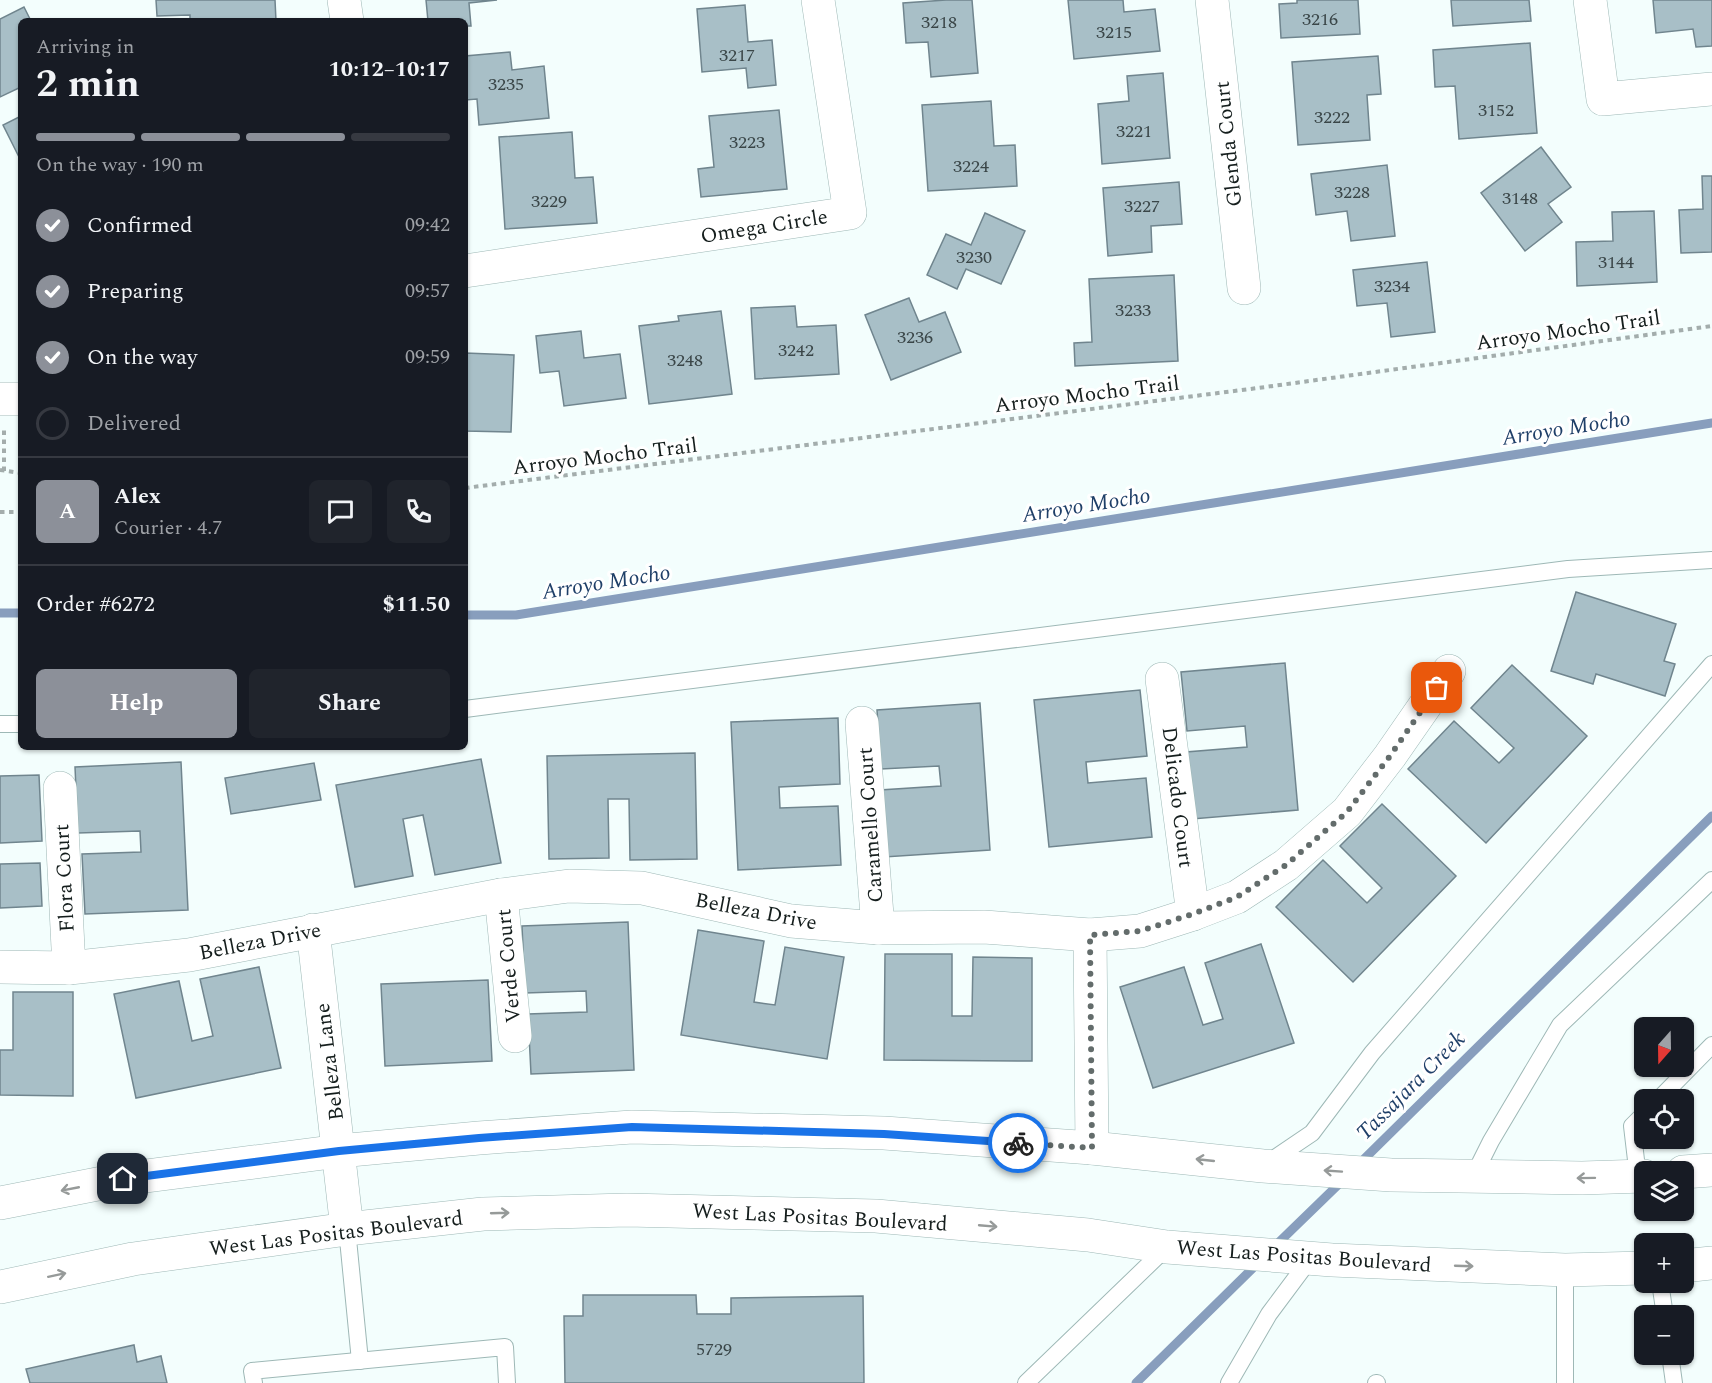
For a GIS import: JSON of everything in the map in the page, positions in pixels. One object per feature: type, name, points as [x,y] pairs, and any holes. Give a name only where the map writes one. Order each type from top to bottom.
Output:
[{"type":"street","points":[[344,0],[347,18]]},
{"type":"street","name":"Omega Circle","points":[[468,271],[850,213],[818,0]]},
{"type":"street","name":"Glenda Court","points":[[1212,0],[1244,288]]},
{"type":"street","points":[[1590,0],[1603,99],[1712,89]]},
{"type":"street","name":"Belleza Drive","points":[[0,967],[69,968],[189,955],[501,895],[569,886],[642,888],[791,921],[878,928],[984,927],[1090,935],[1140,931],[1237,897],[1286,865],[1347,812],[1390,756],[1449,671]]},
{"type":"street","name":"Delicado Court","points":[[1162,679],[1193,914]]},
{"type":"street","name":"Caramello Court","points":[[862,723],[878,928]]},
{"type":"street","name":"Flora Court","points":[[60,788],[69,968]]},
{"type":"street","name":"Verde Court","points":[[501,895],[515,1036]]},
{"type":"street","name":"Belleza Lane","points":[[313,930],[348,1229]]},
{"type":"street","points":[[1090,935],[1092,1148]]},
{"type":"street","points":[[0,1203],[123,1179],[339,1151],[632,1127],[884,1134],[1092,1148],[1263,1166],[1391,1175],[1634,1176]]},
{"type":"street","points":[[1694,1171],[1712,1170]]},
{"type":"street","name":"West Las Positas Boulevard","points":[[0,1287],[133,1259],[348,1229],[483,1214],[627,1210],[876,1216],[1088,1235],[1167,1247],[1295,1258],[1565,1270],[1634,1268]]},
{"type":"street","points":[[1694,1265],[1712,1263]]},
{"type":"lane","points":[[468,709],[1569,569],[1712,560]]},
{"type":"lane","points":[[1263,1166],[1312,1133],[1372,1053],[1712,664]]},
{"type":"lane","points":[[0,724],[18,723]]},
{"type":"lane","points":[[1473,1177],[1496,1132],[1560,1025],[1712,880]]},
{"type":"lane","points":[[1669,1089],[1712,1045]]},
{"type":"lane","points":[[348,1229],[360,1361]]},
{"type":"lane","points":[[1026,1383],[1167,1247]]},
{"type":"lane","points":[[1229,1383],[1269,1314],[1295,1258]]},
{"type":"lane","points":[[1565,1270],[1565,1383]]},
{"type":"lane","points":[[254,1383],[252,1371],[506,1347],[507,1383]]},
{"type":"lane","points":[[1672,1365],[1674,1383]]},
{"type":"path","name":"Arroyo Mocho Trail","points":[[468,489],[1258,388],[1712,326]]},
{"type":"path","points":[[8,399],[2,471],[18,472]]},
{"type":"path","points":[[0,512],[18,512]]},
{"type":"building","points":[[156,0],[275,0],[276,18],[157,16]]},
{"type":"building","points":[[426,0],[497,0],[469,3],[471,26],[468,26],[468,18],[428,18]]},
{"type":"building","points":[[972,0],[978,73],[931,77],[928,42],[906,43],[903,3]]},
{"type":"building","points":[[1068,0],[1123,0],[1124,12],[1155,9],[1160,51],[1074,59]]},
{"type":"building","points":[[1297,0],[1358,0],[1360,34],[1281,38],[1279,4],[1297,3]]},
{"type":"building","points":[[1451,0],[1529,0],[1531,21],[1453,26]]},
{"type":"building","points":[[1653,0],[1712,0],[1712,46],[1696,47],[1693,29],[1656,33]]},
{"type":"building","points":[[745,5],[748,42],[772,40],[776,85],[748,88],[746,68],[702,72],[697,9]]},
{"type":"building","points":[[24,7],[30,18],[18,18],[18,88],[0,97],[0,19]]},
{"type":"building","points":[[1530,43],[1537,133],[1459,139],[1455,86],[1435,87],[1433,50]]},
{"type":"building","points":[[510,52],[512,70],[544,66],[549,118],[479,125],[477,99],[468,100],[468,56]]},
{"type":"building","points":[[1378,56],[1381,94],[1367,95],[1370,140],[1298,145],[1292,62]]},
{"type":"building","points":[[1163,73],[1170,158],[1102,164],[1098,104],[1129,101],[1127,76]]},
{"type":"building","points":[[991,101],[994,146],[1015,145],[1017,186],[928,191],[922,105]]},
{"type":"building","points":[[779,110],[787,189],[701,197],[698,169],[714,167],[709,116]]},
{"type":"building","points":[[18,118],[18,155],[3,125]]},
{"type":"building","points":[[572,132],[575,178],[593,177],[597,223],[505,229],[499,137]]},
{"type":"building","points":[[1541,147],[1571,187],[1548,204],[1562,222],[1525,251],[1481,193]]},
{"type":"building","points":[[1387,165],[1395,236],[1351,241],[1347,211],[1316,215],[1311,174]]},
{"type":"building","points":[[1702,176],[1712,176],[1712,252],[1681,253],[1679,210],[1703,209]]},
{"type":"building","points":[[1179,182],[1182,224],[1151,226],[1152,252],[1108,256],[1103,188]]},
{"type":"building","points":[[1654,211],[1657,282],[1577,286],[1576,242],[1613,241],[1612,212]]},
{"type":"building","points":[[985,213],[1025,231],[1001,284],[966,269],[957,289],[927,275],[946,234],[971,245]]},
{"type":"building","points":[[1427,262],[1435,332],[1391,337],[1387,303],[1357,306],[1353,270]]},
{"type":"building","points":[[1174,275],[1178,361],[1075,366],[1074,343],[1092,342],[1089,279]]},
{"type":"building","points":[[909,298],[919,322],[945,312],[961,352],[891,380],[865,315]]},
{"type":"building","points":[[795,306],[797,327],[836,325],[839,374],[755,379],[751,308]]},
{"type":"building","points":[[721,311],[732,394],[649,404],[639,326],[679,321],[678,316]]},
{"type":"building","points":[[581,331],[584,358],[620,354],[626,398],[564,406],[559,371],[540,373],[536,336]]},
{"type":"building","points":[[468,353],[514,355],[511,432],[468,431]]},
{"type":"building","points":[[1576,592],[1676,624],[1664,661],[1675,664],[1665,696],[1596,674],[1593,684],[1551,671]]},
{"type":"building","points":[[1285,663],[1298,810],[1192,819],[1186,752],[1247,747],[1245,726],[1187,731],[1181,672]]},
{"type":"building","points":[[1512,665],[1587,736],[1486,843],[1408,769],[1454,721],[1499,763],[1514,748],[1471,708]]},
{"type":"building","points":[[1140,690],[1147,756],[1086,762],[1088,783],[1146,778],[1152,837],[1049,847],[1034,700]]},
{"type":"building","points":[[980,703],[990,850],[884,857],[880,790],[941,786],[939,766],[881,769],[877,710]]},
{"type":"building","points":[[838,718],[840,784],[779,787],[780,808],[838,806],[841,865],[738,870],[731,722]]},
{"type":"building","points":[[695,753],[697,859],[630,860],[629,799],[608,799],[609,858],[549,859],[547,756]]},
{"type":"building","points":[[481,759],[501,863],[435,875],[423,815],[403,819],[413,876],[355,887],[336,785]]},
{"type":"building","points":[[181,762],[188,910],[85,914],[82,854],[141,852],[140,831],[78,833],[75,767]]},
{"type":"building","points":[[314,763],[321,800],[231,814],[225,778]]},
{"type":"building","points":[[39,775],[42,841],[0,843],[0,776]]},
{"type":"building","points":[[1382,804],[1456,876],[1353,982],[1276,907],[1323,860],[1367,903],[1382,888],[1340,846]]},
{"type":"building","points":[[40,863],[42,906],[0,908],[0,864]]},
{"type":"building","points":[[628,922],[634,1070],[531,1074],[528,1014],[587,1012],[586,991],[525,993],[522,926]]},
{"type":"building","points":[[698,930],[764,941],[754,1002],[775,1005],[785,947],[844,957],[827,1059],[681,1035]]},
{"type":"building","points":[[1261,944],[1294,1043],[1153,1088],[1120,987],[1184,967],[1203,1025],[1223,1019],[1205,963]]},
{"type":"building","points":[[885,954],[952,954],[952,1016],[972,1016],[973,957],[1032,958],[1032,1061],[884,1060]]},
{"type":"building","points":[[259,967],[281,1068],[136,1098],[114,994],[179,981],[192,1041],[213,1036],[200,979]]},
{"type":"building","points":[[488,980],[492,1061],[385,1066],[381,984]]},
{"type":"building","points":[[13,992],[73,992],[73,1096],[0,1095],[0,1050],[13,1050]]},
{"type":"building","points":[[583,1295],[696,1295],[697,1314],[731,1314],[731,1298],[863,1296],[864,1383],[565,1383],[564,1316],[583,1316]]},
{"type":"building","points":[[134,1345],[137,1362],[161,1356],[167,1383],[30,1383],[26,1369]]},
{"type":"waterway","name":"Arroyo Mocho","points":[[468,615],[516,615],[1712,423]]},
{"type":"waterway","name":"Arroyo Mocho","points":[[0,613],[18,613]]},
{"type":"waterway","name":"Tassajara Creek","points":[[1358,1165],[1712,816]]},
{"type":"waterway","name":"Tassajara Creek","points":[[1274,1247],[1342,1181]]},
{"type":"waterway","name":"Tassajara Creek","points":[[1136,1383],[1258,1263]]},
{"type":"way so far","points":[[1018,1143],[1092,1148],[1090,935],[1140,931],[1193,914],[1237,897],[1286,865],[1347,812],[1390,756],[1437,688]]},
{"type":"route","points":[[123,1179],[339,1151],[632,1127],[884,1134],[1018,1143]]}]
